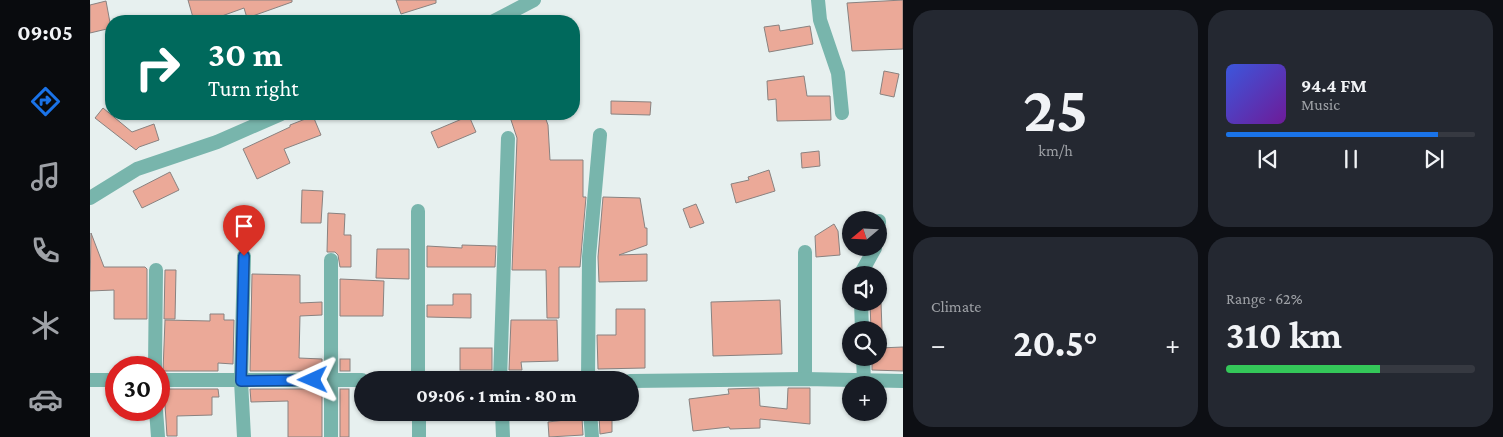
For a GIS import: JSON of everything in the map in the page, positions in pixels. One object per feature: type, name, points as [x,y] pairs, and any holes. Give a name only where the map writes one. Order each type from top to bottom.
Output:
[{"type":"street","points":[[505,15],[534,0]]},
{"type":"street","points":[[818,0],[820,20],[838,73],[842,113]]},
{"type":"street","points":[[90,198],[137,169],[217,142],[267,120]]},
{"type":"street","points":[[588,371],[589,257],[600,135]]},
{"type":"street","points":[[500,371],[508,138]]},
{"type":"street","points":[[418,211],[418,371]]},
{"type":"street","points":[[805,252],[806,379]]},
{"type":"street","points":[[244,256],[241,381],[244,437]]},
{"type":"street","points":[[331,260],[330,380],[332,437]]},
{"type":"street","points":[[155,356],[156,270]]},
{"type":"street","points":[[90,380],[105,380]]},
{"type":"street","points":[[170,380],[354,380]]},
{"type":"street","points":[[639,381],[842,380]]},
{"type":"street","points":[[887,381],[903,381]]},
{"type":"street","points":[[157,421],[158,437]]},
{"type":"street","points":[[419,421],[419,437]]},
{"type":"street","points":[[502,421],[503,437]]},
{"type":"street","points":[[591,421],[592,437]]},
{"type":"building","points":[[188,0],[292,0],[292,2],[255,15],[246,15],[244,8],[225,15],[192,15]]},
{"type":"building","points":[[396,0],[436,0],[436,3],[401,14]]},
{"type":"building","points":[[903,0],[903,49],[852,51],[847,3]]},
{"type":"building","points":[[106,1],[109,15],[105,15],[105,29],[90,33],[90,5]]},
{"type":"building","points":[[779,25],[780,31],[810,26],[813,44],[769,52],[764,27]]},
{"type":"building","points":[[884,71],[899,74],[894,97],[880,94]]},
{"type":"building","points":[[804,76],[807,96],[830,96],[831,120],[777,121],[776,99],[768,100],[767,81]]},
{"type":"building","points":[[611,101],[651,102],[650,115],[611,114]]},
{"type":"building","points":[[103,108],[105,110],[105,120],[118,120],[132,132],[154,124],[159,140],[139,147],[136,150],[95,118]]},
{"type":"building","points":[[303,120],[315,120],[321,135],[284,149],[290,163],[257,179],[243,149],[290,127],[290,125]]},
{"type":"building","points":[[460,120],[471,120],[476,132],[438,148],[431,132]]},
{"type":"building","points":[[511,120],[546,120],[550,160],[583,160],[583,197],[586,197],[580,267],[559,267],[559,318],[547,318],[546,270],[512,270],[517,138]]},
{"type":"building","points":[[819,151],[820,166],[802,168],[801,153]]},
{"type":"building","points":[[769,170],[775,191],[736,203],[731,184],[749,180],[748,177]]},
{"type":"building","points":[[170,172],[179,190],[142,208],[133,191]]},
{"type":"building","points":[[302,190],[323,191],[321,223],[301,223]]},
{"type":"building","points":[[603,197],[640,198],[645,228],[647,228],[647,245],[619,255],[647,254],[647,281],[599,282],[598,257]]},
{"type":"building","points":[[696,204],[704,223],[690,228],[683,209]]},
{"type":"building","points":[[328,213],[345,214],[344,235],[351,235],[351,267],[340,267],[338,255],[335,252],[327,252]]},
{"type":"building","points":[[834,224],[838,231],[840,255],[816,257],[815,236]]},
{"type":"building","points":[[91,233],[104,267],[145,267],[147,269],[147,319],[114,319],[114,290],[90,291]]},
{"type":"building","points":[[462,245],[496,246],[495,267],[427,267],[427,246],[462,248]]},
{"type":"building","points":[[377,249],[409,249],[409,279],[376,278]]},
{"type":"building","points":[[165,270],[176,270],[175,319],[164,319]]},
{"type":"building","points":[[252,274],[300,275],[300,303],[322,302],[322,315],[300,316],[299,358],[322,359],[322,371],[250,371]]},
{"type":"building","points":[[340,279],[384,281],[383,316],[340,316]]},
{"type":"building","points":[[453,294],[471,294],[471,318],[427,317],[427,305],[453,305]]},
{"type":"building","points":[[780,300],[782,354],[713,356],[711,302]]},
{"type":"building","points":[[616,309],[645,309],[645,368],[598,369],[597,335],[616,335]]},
{"type":"building","points":[[870,311],[881,311],[882,321],[871,321]]},
{"type":"building","points":[[210,314],[224,314],[224,320],[234,320],[233,364],[218,363],[218,371],[170,371],[170,356],[164,356],[165,320],[210,321]]},
{"type":"building","points":[[511,320],[557,320],[558,361],[521,362],[522,370],[509,370]]},
{"type":"building","points":[[903,347],[903,371],[872,370],[872,366],[887,366],[887,348]]},
{"type":"building","points":[[460,348],[492,348],[492,370],[460,370]]},
{"type":"building","points":[[340,359],[350,359],[350,371],[340,371]]},
{"type":"building","points":[[759,388],[760,406],[787,409],[788,388],[810,388],[810,424],[760,419],[760,428],[730,429],[729,427],[693,431],[689,399],[729,394],[728,389]]},
{"type":"building","points":[[170,389],[218,389],[219,397],[212,397],[212,415],[177,416],[177,436],[167,436],[166,421],[170,421]]},
{"type":"building","points":[[250,389],[322,389],[322,437],[288,437],[288,401],[251,402]]},
{"type":"building","points":[[340,389],[349,389],[349,437],[340,437]]},
{"type":"building","points":[[582,421],[583,435],[549,437],[548,422]]},
{"type":"building","points":[[599,421],[612,421],[612,432],[600,434]]},
{"type":"route","points":[[244,256],[241,381],[313,380]]}]
